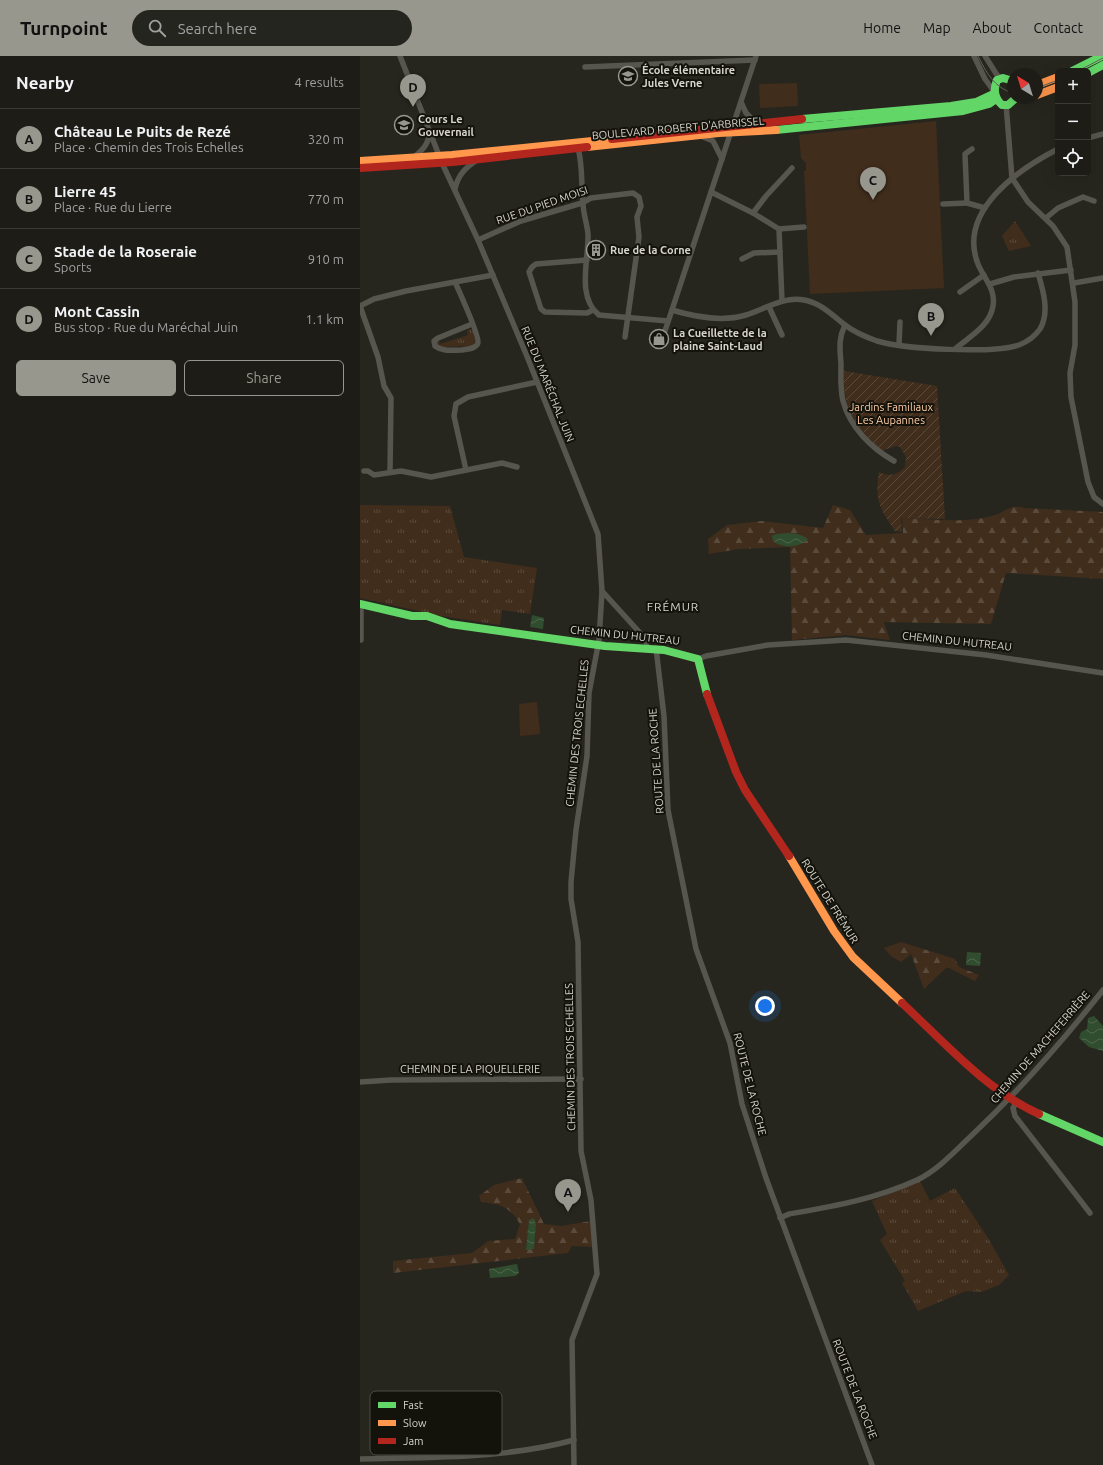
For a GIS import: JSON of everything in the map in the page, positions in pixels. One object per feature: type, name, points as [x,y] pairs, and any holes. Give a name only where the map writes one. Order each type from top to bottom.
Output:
[{"type":"street","name":"RUE DU MARÉCHAL JUIN","points":[[400,56],[441,160],[493,275],[591,513],[598,534],[602,591],[597,645]]},
{"type":"street","points":[[974,56],[994,94],[1006,104],[1012,178],[1028,202],[1046,218],[1067,247],[1074,283],[1075,345],[1071,367],[1071,392],[1083,466],[1093,495],[1097,501],[1103,504]]},
{"type":"street","points":[[985,56],[997,75],[1002,79],[1007,80]]},
{"type":"street","points":[[1078,68],[1102,56]]},
{"type":"street","points":[[585,68],[756,58],[664,334]]},
{"type":"street","points":[[1091,71],[1103,65]]},
{"type":"street","points":[[1043,83],[1055,78]]},
{"type":"street","points":[[994,94],[996,84],[1002,79]]},
{"type":"street","points":[[1043,93],[1055,88]]},
{"type":"street","name":"BOULEVARD ROBERT D'ARBRISSEL","points":[[360,161],[414,157],[441,160],[477,160],[698,136],[757,124],[951,106],[976,102],[994,94]]},
{"type":"street","name":"BOULEVARD ROBERT D'ARBRISSEL","points":[[360,168],[732,130],[963,111],[990,104],[994,94]]},
{"type":"street","points":[[741,101],[746,114],[757,124]]},
{"type":"street","points":[[414,157],[424,149],[428,142],[430,132]]},
{"type":"street","points":[[1091,137],[1103,134]]},
{"type":"street","points":[[698,136],[713,141],[722,159]]},
{"type":"street","points":[[578,148],[583,185],[582,203],[588,232],[586,282],[588,300],[593,310],[599,315],[668,321]]},
{"type":"street","points":[[966,203],[964,163],[965,154],[972,149]]},
{"type":"street","points":[[956,349],[975,334],[990,314],[993,306],[990,284],[978,264],[975,240],[978,224],[985,208],[1012,178],[1030,164],[1055,151]]},
{"type":"street","points":[[455,189],[457,180],[462,172],[477,160]]},
{"type":"street","points":[[753,213],[766,196],[792,168]]},
{"type":"street","points":[[711,192],[753,213],[779,229],[804,227]]},
{"type":"street","name":"RUE DU PIED MOISI","points":[[478,240],[521,221],[582,203],[591,198],[633,193],[639,197],[641,206],[637,216],[638,237],[625,337]]},
{"type":"street","points":[[1046,218],[1058,208],[1083,197],[1094,201]]},
{"type":"street","points":[[943,204],[966,203],[985,208]]},
{"type":"street","points":[[779,229],[782,301]]},
{"type":"street","points":[[742,259],[754,253],[780,252]]},
{"type":"street","points":[[587,260],[536,264],[529,272],[541,310],[546,312],[587,313],[593,310]]},
{"type":"street","points":[[990,284],[1014,277],[1071,270]]},
{"type":"street","points":[[672,310],[690,316],[730,318],[745,315],[782,301],[795,299],[814,302],[824,307],[845,325],[878,341],[956,349],[1006,348],[1019,345],[1035,336],[1043,323],[1045,302],[1038,273]]},
{"type":"street","points":[[390,471],[392,398],[384,386],[378,357],[360,306],[374,299],[406,291],[493,275]]},
{"type":"street","points":[[960,292],[984,275]]},
{"type":"street","points":[[1074,283],[1103,278]]},
{"type":"street","points":[[455,282],[477,333],[478,342],[476,346],[469,350],[440,350],[435,346],[434,341],[438,338],[472,324]]},
{"type":"street","points":[[769,307],[782,335]]},
{"type":"street","points":[[899,344],[900,322]]},
{"type":"street","points":[[845,325],[840,335],[841,384],[846,410],[862,435],[879,452],[894,461]]},
{"type":"street","points":[[466,470],[454,416],[456,404],[468,397],[537,382]]},
{"type":"street","points":[[364,471],[368,471],[374,475],[390,471],[401,471],[431,477],[502,463],[517,467]]},
{"type":"street","points":[[602,591],[641,634],[647,648]]},
{"type":"street","points":[[360,604],[361,640]]},
{"type":"street","name":"CHEMIN DU HUTREAU","points":[[360,604],[412,616],[427,616],[450,624],[597,645],[623,648],[656,648],[685,653],[698,659],[704,656],[768,645],[846,640],[986,655],[1103,673]]},
{"type":"street","name":"CHEMIN DES TROIS ECHELLES","points":[[574,1465],[572,1340],[597,1274],[591,1200],[581,1151],[578,942],[571,899],[571,882],[576,830],[587,756],[590,693],[597,645]]},
{"type":"street","name":"ROUTE DE LA ROCHE","points":[[656,648],[664,716],[668,810],[696,949],[730,1043],[742,1104],[780,1218],[872,1465]]},
{"type":"street","name":"ROUTE DE FRÉMUR","points":[[698,659],[707,696],[736,772],[745,790],[775,834],[845,947],[864,968],[960,1057],[1013,1101],[1068,1128],[1103,1142]]},
{"type":"street","name":"CHEMIN DE MACHEFERRIÈRE","points":[[780,1218],[790,1214],[868,1199],[919,1179],[946,1159],[1013,1101],[1103,990]]},
{"type":"street","name":"CHEMIN DE LA PIQUELLERIE","points":[[360,1082],[391,1080],[581,1079]]},
{"type":"street","points":[[1013,1101],[1015,1116],[1090,1213]]},
{"type":"street","points":[[502,1452],[553,1446],[574,1440]]},
{"type":"street","points":[[360,1459],[455,1457],[473,1455]]},
{"type":"green space","points":[[797,83],[798,106],[760,108],[759,84]]},
{"type":"green space","points":[[936,121],[944,288],[810,294],[804,171],[806,171],[806,163],[801,158],[799,135]]},
{"type":"green space","points":[[1015,221],[1031,246],[1009,251],[1002,236]]},
{"type":"green space","points":[[470,329],[474,331],[476,340],[472,346],[443,347],[437,345],[436,341],[438,340],[440,344],[468,335],[467,331]]},
{"type":"green space","name":"Jardins Familiaux Les Aupannes","points":[[844,371],[937,386],[945,519],[901,518],[902,532],[895,531],[882,510],[878,497],[877,490],[879,472],[890,475],[899,472],[905,467],[906,457],[900,447],[896,446],[881,451],[857,424],[852,416],[845,396]]},
{"type":"green space","points":[[360,505],[450,506],[464,557],[537,568],[530,614],[502,610],[500,625],[441,616],[360,598]]},
{"type":"green space","points":[[833,505],[850,510],[866,535],[903,533],[902,518],[960,520],[984,518],[995,515],[1012,507],[1103,512],[1103,579],[1006,573],[991,624],[884,622],[890,640],[846,635],[792,640],[790,547],[739,549],[709,554],[708,539],[727,525],[762,521],[823,528]]},
{"type":"green space","points":[[537,702],[540,734],[520,736],[519,704]]},
{"type":"green space","points":[[901,942],[955,959],[959,967],[979,975],[975,981],[947,967],[924,989],[911,954],[901,962],[891,956],[884,948]]},
{"type":"green space","points":[[522,1178],[544,1224],[561,1226],[591,1221],[593,1247],[572,1246],[568,1253],[393,1273],[393,1261],[472,1253],[488,1241],[515,1239],[520,1224],[509,1210],[499,1205],[481,1202],[479,1196],[494,1185]],"holes":[[[529,1220],[536,1224],[534,1249],[526,1249]]]},
{"type":"green space","points":[[920,1181],[930,1201],[955,1188],[988,1238],[1009,1275],[999,1285],[981,1292],[966,1291],[918,1311],[902,1283],[905,1281],[880,1240],[887,1234],[872,1201]]},
{"type":"water","points":[[776,534],[797,534],[808,539],[796,546],[786,546],[777,544],[773,541],[772,536]]},
{"type":"water","points":[[532,615],[544,618],[543,629],[530,627]]},
{"type":"water","points":[[967,952],[981,953],[980,966],[966,965]]},
{"type":"water","points":[[1094,1016],[1103,1026],[1103,1051],[1089,1047],[1079,1038],[1081,1032],[1087,1029],[1088,1018]]},
{"type":"water","points":[[534,1218],[536,1224],[534,1249],[526,1250],[529,1220]]},
{"type":"water","points":[[517,1264],[519,1273],[515,1276],[490,1278],[489,1269]]},
{"type":"tram line","points":[[978,56],[991,79],[1007,91]]},
{"type":"tram line","points":[[1084,68],[1103,58]]},
{"type":"tram line","points":[[1043,86],[1055,81]]},
{"type":"traffic: fast","points":[[1078,68],[1102,56]]},
{"type":"traffic: fast","points":[[1091,71],[1103,65]]},
{"type":"traffic: fast","points":[[1007,79],[1003,78],[997,80],[995,94],[997,100],[1002,105],[1009,104]]},
{"type":"traffic: fast","points":[[802,119],[951,106],[976,102],[993,94]]},
{"type":"traffic: fast","points":[[776,130],[963,111],[989,104],[996,99]]},
{"type":"traffic: fast","points":[[360,604],[412,616],[427,616],[450,624],[605,646],[664,650],[698,659],[707,694]]},
{"type":"traffic: fast","points":[[1039,1114],[1103,1142]]},
{"type":"traffic: slow","points":[[1043,83],[1055,78]]},
{"type":"traffic: slow","points":[[1043,93],[1055,88]]},
{"type":"traffic: slow","points":[[587,147],[719,133],[776,130]]},
{"type":"traffic: slow","points":[[360,161],[452,155],[612,139]]},
{"type":"traffic: slow","points":[[789,856],[834,931],[853,957],[902,1003]]},
{"type":"traffic: jam","points":[[612,139],[802,119]]},
{"type":"traffic: jam","points":[[360,168],[453,162],[587,147]]},
{"type":"traffic: jam","points":[[707,694],[736,772],[745,790],[789,856]]},
{"type":"traffic: jam","points":[[902,1003],[984,1079],[1001,1092],[1039,1114]]},
{"type":"place","name":"École élémentaire Jules Verne","points":[[628,76]]},
{"type":"place","name":"Mont Cassin","points":[[413,107]]},
{"type":"place","name":"Cours Le Gouvernail","points":[[404,125]]},
{"type":"place","name":"Stade de la Roseraie","points":[[873,200]]},
{"type":"place","name":"Rue de la Corne","points":[[596,250]]},
{"type":"place","name":"Lierre 45","points":[[931,336]]},
{"type":"place","name":"La Cueillette de la plaine Saint-Laud","points":[[659,339]]},
{"type":"place","name":"Château Le Puits de Rezé","points":[[568,1212]]},
{"type":"district","name":"FRÉMUR","points":[[673,607]]}]
